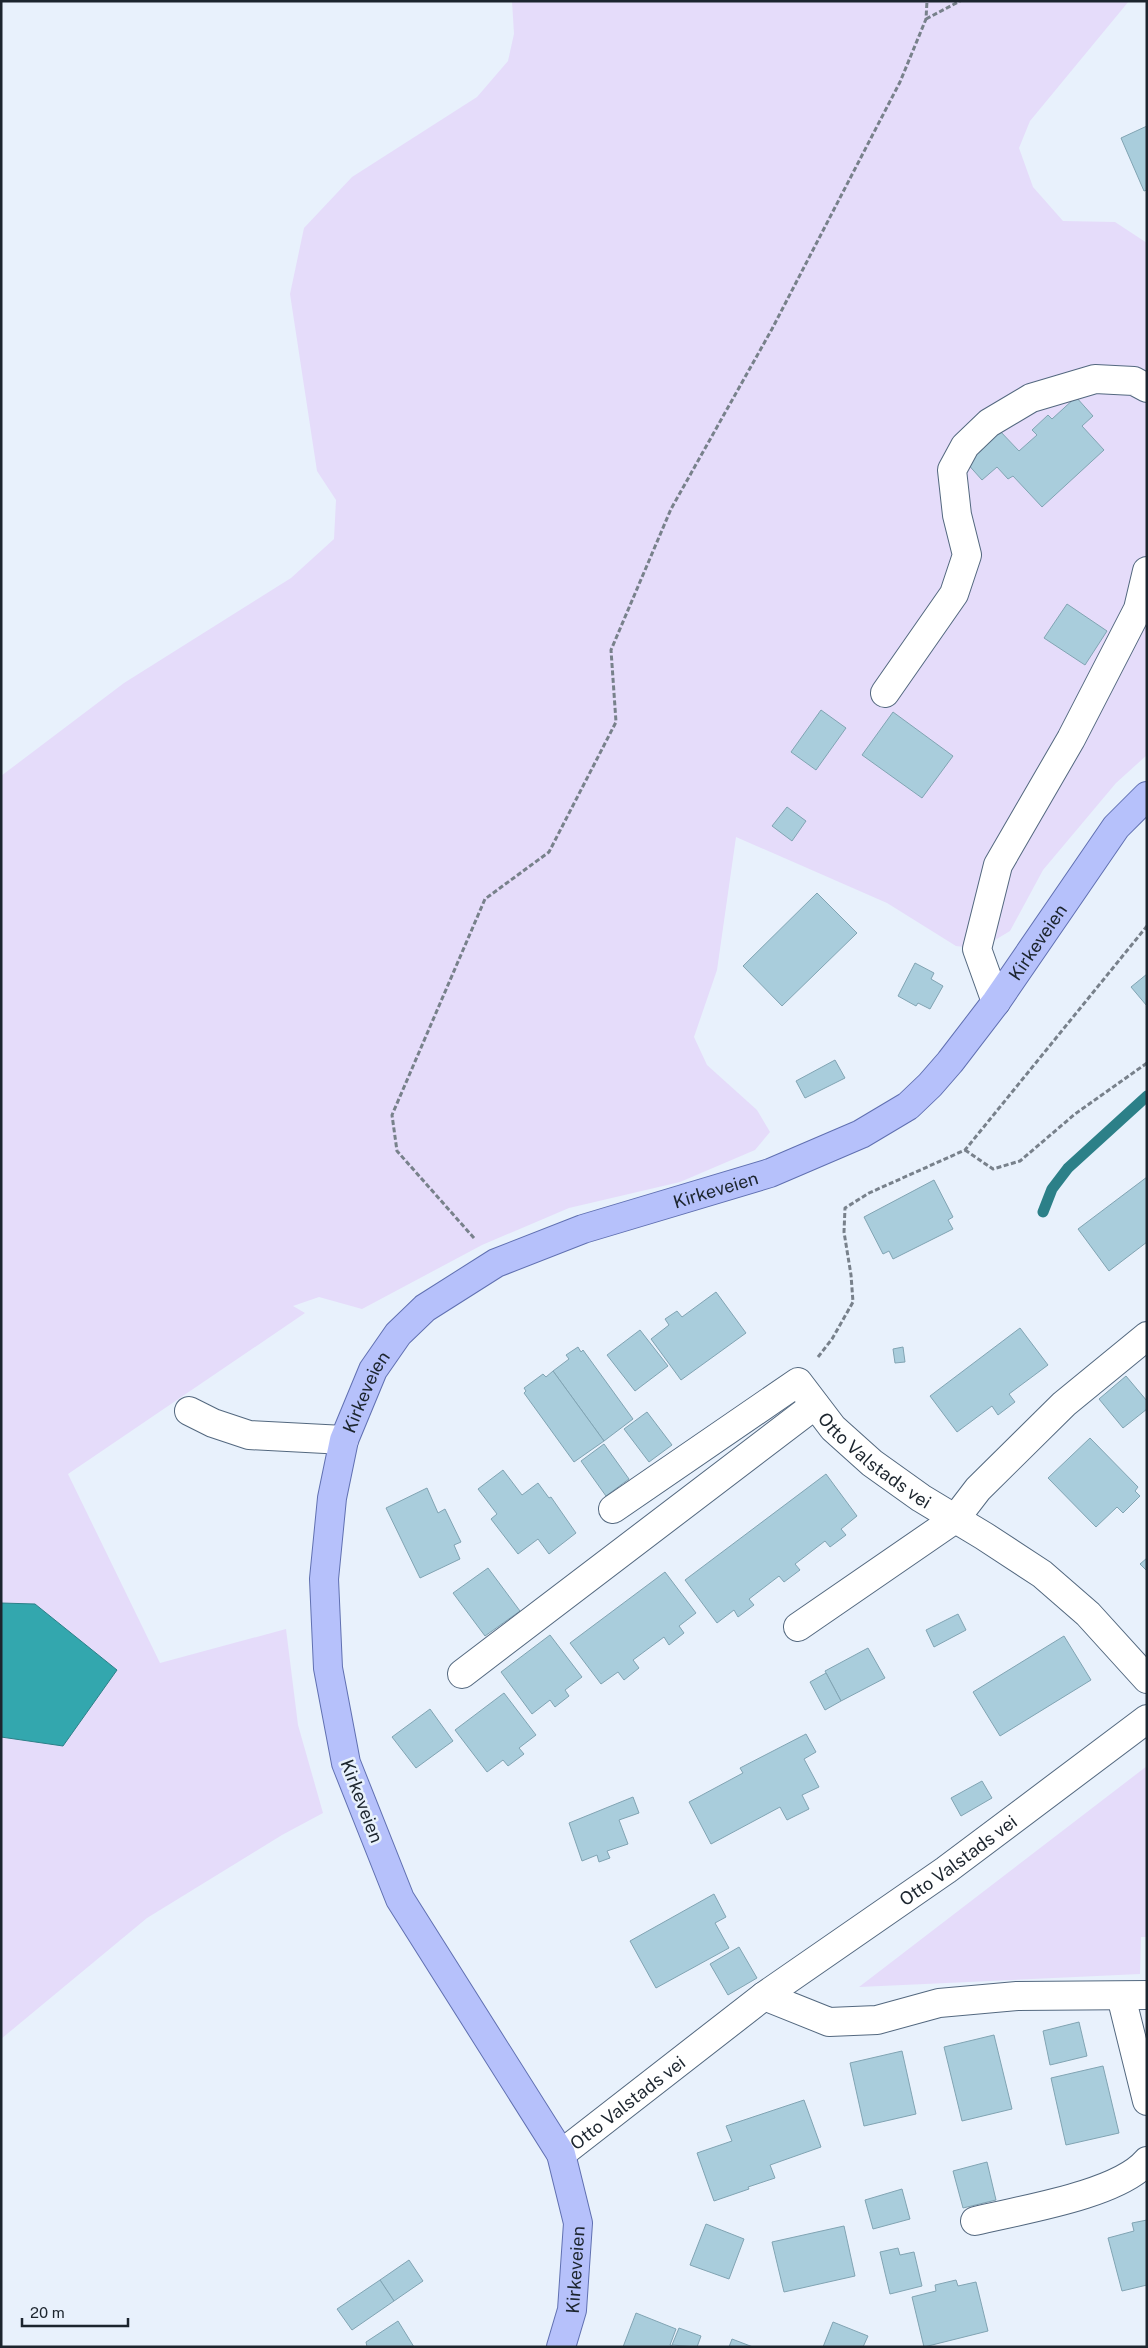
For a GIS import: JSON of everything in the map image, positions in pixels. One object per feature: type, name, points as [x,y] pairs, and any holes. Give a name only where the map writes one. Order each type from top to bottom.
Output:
[{"type":"main road","name":"Kirkeveien","points":[[561,2347],[572,2310],[578,2223],[561,2154],[400,1900],[346,1763],[328,1668],[324,1579],[332,1498],[344,1440],[373,1370],[398,1334],[425,1308],[496,1263],[583,1229],[770,1173],[885,1122],[908,1106],[930,1085],[996,1002],[1090,862],[1116,827],[1147,796]]},
{"type":"street","points":[[885,693],[954,594],[967,555],[957,515],[952,470],[965,446],[989,423],[1031,398],[1095,379],[1134,381],[1147,388]]},
{"type":"street","points":[[996,1002],[977,949],[998,866],[1071,740],[1138,609],[1147,571]]},
{"type":"street","points":[[798,1627],[955,1518],[978,1489],[1064,1404],[1147,1336]]},
{"type":"street","points":[[612,1509],[798,1382]]},
{"type":"street","name":"Otto Valstads vei","points":[[798,1382],[832,1428],[872,1463],[921,1498],[1042,1574],[1088,1614],[1147,1679]]},
{"type":"street","points":[[462,1674],[815,1405]]},
{"type":"street","points":[[190,1411],[213,1423],[249,1435],[344,1440]]},
{"type":"street","name":"Otto Valstads vei","points":[[561,2154],[764,1996],[946,1870],[1147,1719]]},
{"type":"street","points":[[764,1996],[829,2022],[877,2020],[939,2004],[1017,1996],[1134,1996],[1147,2101]]},
{"type":"street","points":[[976,2221],[1102,2190],[1139,2170],[1147,2162]]},
{"type":"path","points":[[496,1263],[397,1151],[392,1115],[486,899],[550,852],[616,722],[611,650],[671,509],[772,329],[900,82],[926,19],[927,1]]},
{"type":"path","points":[[926,19],[960,1]]},
{"type":"path","points":[[798,1382],[832,1339],[853,1302],[844,1232],[845,1208],[869,1194],[965,1150],[1147,926]]},
{"type":"path","points":[[965,1150],[993,1168],[1020,1161],[1075,1114],[1147,1063]]},
{"type":"shaded area","points":[[512,1],[1129,1],[1030,121],[1019,148],[1033,187],[1063,221],[1115,222],[1147,243],[1147,755],[1116,783],[1043,870],[1010,931],[980,949],[956,946],[887,903],[736,837],[717,970],[694,1037],[707,1065],[757,1110],[770,1132],[755,1150],[680,1182],[569,1208],[482,1245],[362,1309],[319,1297],[293,1306],[305,1313],[68,1474],[160,1663],[286,1629],[298,1725],[323,1813],[282,1835],[147,1918],[1,2039],[1,1737],[63,1745],[35,1604],[1,1603],[1,776],[124,683],[291,578],[334,539],[336,500],[317,471],[290,294],[304,228],[352,177],[477,97],[508,61],[514,34]]},
{"type":"shaded area","points":[[1147,1766],[1147,1937],[1141,1937],[1140,1974],[859,1987]]},
{"type":"water","points":[[1,1603],[35,1604],[117,1670],[63,1746],[1,1737]]},
{"type":"building","points":[[1147,126],[1147,190],[1144,191],[1121,138]]},
{"type":"building","points":[[1076,397],[1093,416],[1082,426],[1104,450],[1042,507],[1013,476],[1008,479],[997,467],[982,480],[965,461],[999,430],[1019,451],[1037,435],[1032,430],[1048,415],[1052,419]]},
{"type":"building","points":[[1067,604],[1107,631],[1085,665],[1044,638]]},
{"type":"building","points":[[821,710],[846,728],[816,770],[791,752]]},
{"type":"building","points":[[893,712],[953,756],[922,798],[862,755]]},
{"type":"building","points":[[787,807],[806,821],[792,841],[772,826]]},
{"type":"building","points":[[817,893],[857,933],[782,1006],[743,966]]},
{"type":"building","points":[[915,963],[934,973],[931,979],[943,986],[930,1009],[918,1003],[916,1006],[898,996]]},
{"type":"building","points":[[1147,974],[1147,1006],[1131,987]]},
{"type":"building","points":[[835,1060],[845,1078],[805,1098],[796,1081]]},
{"type":"building","points":[[1147,1177],[1147,1242],[1109,1271],[1078,1229]]},
{"type":"building","points":[[934,1180],[953,1217],[948,1220],[953,1229],[893,1259],[889,1251],[883,1254],[864,1217]]},
{"type":"building","points":[[716,1292],[746,1333],[681,1380],[651,1339],[669,1325],[665,1319],[677,1311],[682,1317]]},
{"type":"building","points":[[1020,1328],[1048,1365],[1009,1394],[1015,1402],[998,1415],[992,1406],[957,1432],[930,1396]]},
{"type":"building","points":[[640,1330],[668,1366],[635,1391],[607,1355]]},
{"type":"building","points":[[578,1347],[581,1352],[583,1350],[633,1419],[604,1441],[553,1371],[569,1359],[566,1355]]},
{"type":"building","points":[[903,1347],[905,1362],[895,1363],[893,1349]]},
{"type":"building","points":[[553,1371],[604,1441],[574,1462],[524,1393],[526,1391],[524,1388],[543,1374],[546,1377]]},
{"type":"building","points":[[1126,1376],[1147,1401],[1147,1409],[1123,1428],[1099,1399]]},
{"type":"building","points":[[647,1412],[672,1445],[649,1462],[624,1429]]},
{"type":"building","points":[[1090,1438],[1138,1487],[1135,1491],[1140,1496],[1123,1513],[1117,1507],[1096,1527],[1048,1478]]},
{"type":"building","points":[[604,1444],[629,1479],[606,1496],[581,1461]]},
{"type":"building","points":[[503,1470],[522,1495],[538,1483],[549,1498],[551,1497],[576,1533],[549,1554],[538,1539],[518,1554],[491,1519],[497,1514],[478,1489]]},
{"type":"building","points":[[826,1474],[857,1516],[841,1529],[846,1535],[830,1547],[825,1541],[795,1564],[800,1570],[784,1582],[779,1576],[749,1599],[754,1605],[738,1617],[734,1610],[717,1623],[685,1580]]},
{"type":"building","points":[[427,1488],[438,1513],[445,1509],[461,1542],[454,1545],[460,1559],[420,1578],[386,1508]]},
{"type":"building","points":[[1147,1558],[1147,1571],[1140,1564]]},
{"type":"building","points":[[488,1568],[520,1611],[485,1636],[453,1593]]},
{"type":"building","points":[[665,1572],[696,1613],[679,1626],[684,1633],[669,1645],[664,1637],[633,1660],[639,1668],[624,1680],[618,1672],[601,1684],[570,1643]]},
{"type":"building","points":[[958,1614],[966,1630],[934,1647],[926,1630]]},
{"type":"building","points":[[550,1635],[582,1677],[565,1690],[569,1696],[555,1707],[550,1700],[532,1714],[501,1672]]},
{"type":"building","points":[[1064,1636],[1091,1680],[1000,1736],[973,1692]]},
{"type":"building","points":[[868,1648],[885,1678],[841,1701],[825,1671]]},
{"type":"building","points":[[826,1673],[841,1701],[825,1710],[810,1682]]},
{"type":"building","points":[[504,1693],[536,1735],[519,1748],[524,1754],[508,1766],[503,1760],[487,1772],[455,1730]]},
{"type":"building","points":[[430,1709],[453,1741],[416,1768],[392,1737]]},
{"type":"building","points":[[806,1734],[816,1752],[804,1759],[819,1787],[802,1795],[809,1809],[787,1820],[780,1807],[711,1844],[689,1802],[743,1773],[740,1768]]},
{"type":"building","points":[[982,1781],[992,1798],[961,1816],[951,1798]]},
{"type":"building","points":[[633,1797],[639,1813],[619,1820],[628,1844],[607,1851],[610,1858],[599,1862],[597,1855],[582,1861],[569,1823]]},
{"type":"building","points":[[714,1894],[726,1917],[715,1923],[729,1948],[656,1988],[630,1941]]},
{"type":"building","points":[[739,1947],[757,1978],[728,1995],[710,1964]]},
{"type":"building","points":[[1079,2022],[1087,2056],[1050,2065],[1043,2031]]},
{"type":"building","points":[[994,2035],[1012,2109],[962,2121],[944,2047]]},
{"type":"building","points":[[902,2051],[916,2114],[864,2126],[850,2063]]},
{"type":"building","points":[[1103,2066],[1119,2133],[1066,2145],[1051,2078]]},
{"type":"building","points":[[804,2100],[821,2147],[770,2165],[775,2178],[714,2201],[697,2153],[732,2141],[726,2126]]},
{"type":"building","points":[[987,2162],[996,2200],[963,2208],[953,2171]]},
{"type":"building","points":[[902,2189],[910,2219],[873,2229],[865,2200]]},
{"type":"building","points":[[1147,2220],[1147,2285],[1122,2291],[1108,2238],[1134,2231],[1132,2223]]},
{"type":"building","points":[[706,2224],[744,2239],[729,2279],[690,2265]]},
{"type":"building","points":[[844,2226],[855,2276],[784,2292],[772,2242]]},
{"type":"building","points":[[898,2248],[900,2255],[914,2252],[922,2286],[890,2294],[880,2252]]},
{"type":"building","points":[[409,2260],[423,2281],[394,2301],[380,2280]]},
{"type":"building","points":[[380,2280],[394,2301],[352,2330],[337,2309]]},
{"type":"building","points":[[956,2280],[958,2286],[976,2282],[988,2331],[924,2347],[912,2297],[936,2291],[935,2285]]},
{"type":"building","points":[[636,2313],[676,2329],[670,2345],[675,2347],[623,2347]]},
{"type":"building","points":[[398,2321],[414,2347],[367,2347],[366,2342]]},
{"type":"building","points":[[833,2322],[868,2336],[863,2347],[823,2347]]},
{"type":"building","points":[[679,2328],[701,2336],[697,2347],[672,2345]]},
{"type":"building","points":[[732,2339],[753,2347],[729,2347]]},
{"type":"waterway","points":[[1043,1212],[1052,1189],[1068,1168],[1147,1096]]}]
